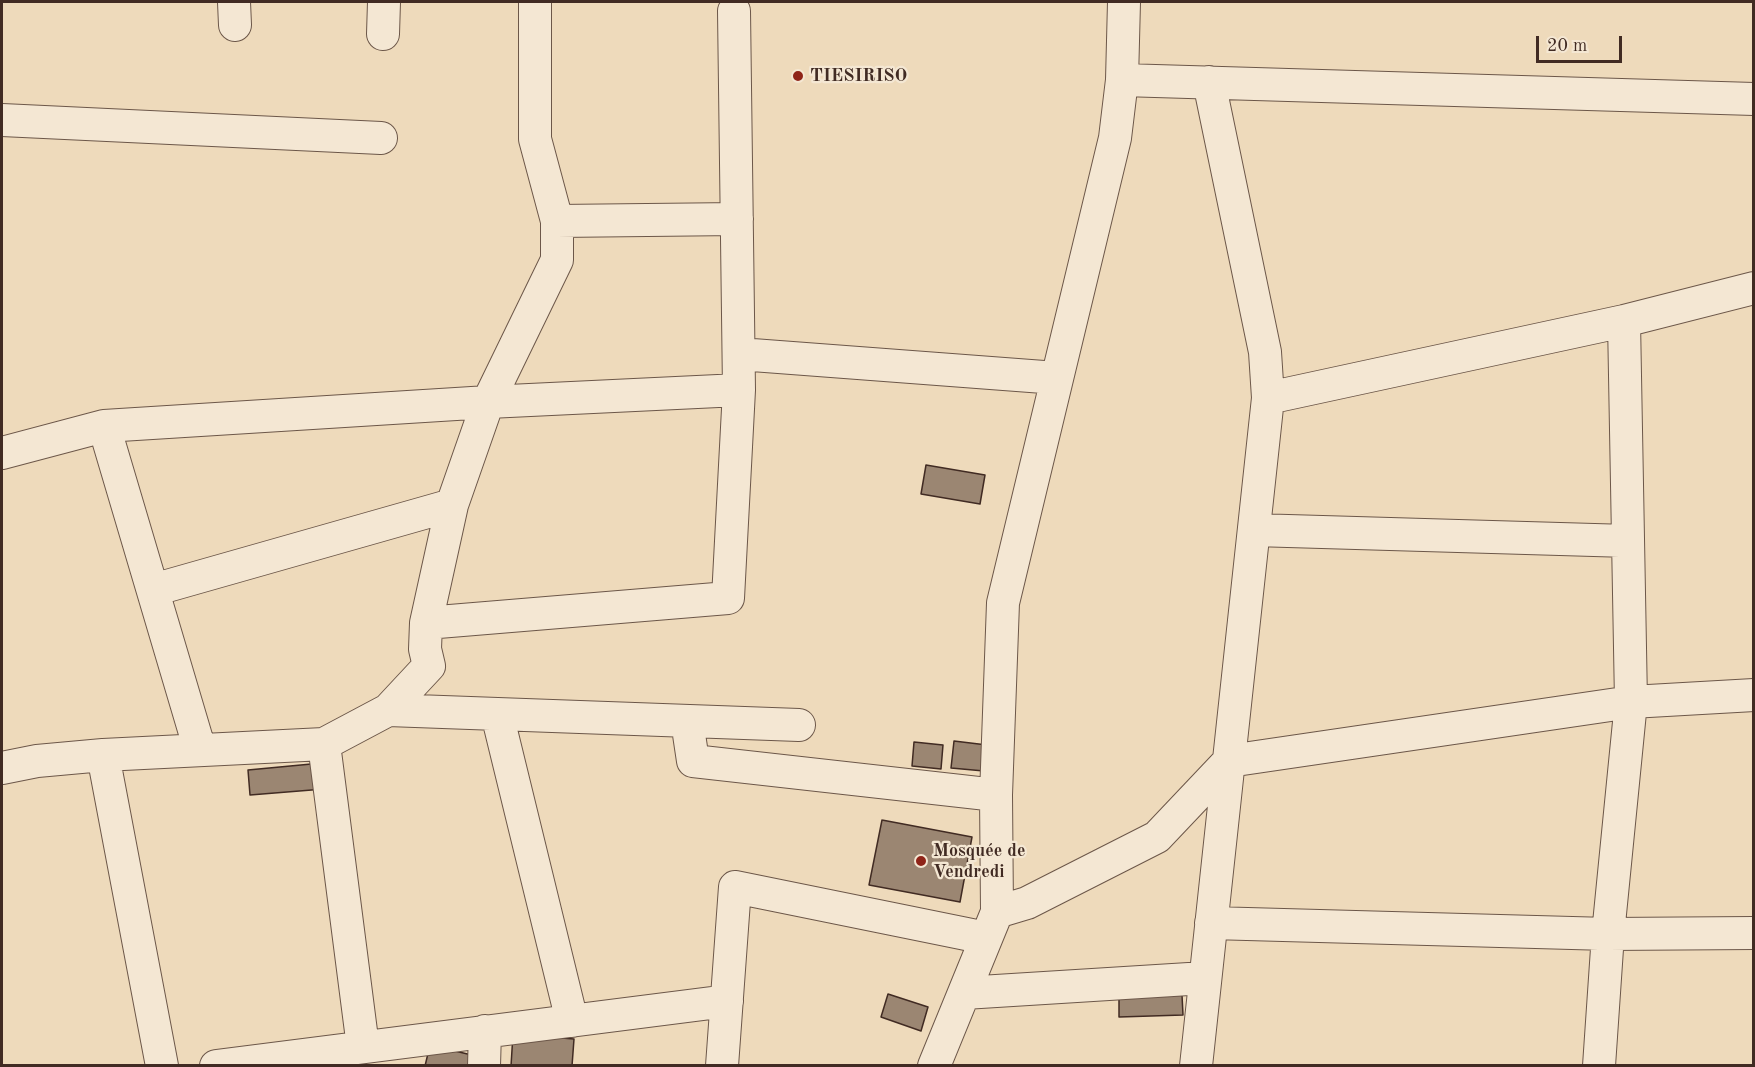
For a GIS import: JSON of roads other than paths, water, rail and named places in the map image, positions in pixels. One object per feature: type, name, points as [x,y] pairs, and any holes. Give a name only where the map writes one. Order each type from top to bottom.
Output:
[{"type":"street","points":[[382,34],[384,2]]},
{"type":"street","points":[[3,762],[324,744],[388,710],[429,666],[425,650],[426,623],[452,505],[489,402],[557,261],[557,221],[535,139],[535,2]]},
{"type":"street","points":[[934,1065],[992,925],[1003,603],[1114,138],[1122,80],[1124,2]]},
{"type":"street","points":[[426,623],[728,598],[739,390],[735,11]]},
{"type":"street","points":[[1122,80],[1754,99]]},
{"type":"street","points":[[1196,1065],[1268,398],[1265,352],[1209,82]]},
{"type":"street","points":[[2,120],[381,138]]},
{"type":"street","points":[[557,221],[737,219]]},
{"type":"street","points":[[1268,398],[1624,321],[1754,288]]},
{"type":"street","points":[[1599,1065],[1608,934],[1631,702],[1624,321]]},
{"type":"street","points":[[739,354],[1057,378]]},
{"type":"street","points":[[2,453],[104,426],[489,402],[739,390]]},
{"type":"street","points":[[104,426],[200,750]]},
{"type":"street","points":[[153,590],[452,505]]},
{"type":"street","points":[[1254,530],[1628,541]]},
{"type":"street","points":[[722,1065],[735,887],[992,925],[1027,903],[1157,837],[1229,761],[1631,702],[1754,695]]},
{"type":"street","points":[[388,710],[800,724]]},
{"type":"street","points":[[497,714],[572,1021]]},
{"type":"street","points":[[687,721],[693,761],[996,795]]},
{"type":"street","points":[[324,744],[363,1047]]},
{"type":"street","points":[[103,755],[162,1065]]},
{"type":"street","points":[[1211,923],[1608,934],[1754,933]]},
{"type":"street","points":[[964,993],[1205,978]]},
{"type":"street","points":[[216,1065],[363,1047],[407,1053],[485,1031],[727,1001]]},
{"type":"street","points":[[484,1065],[485,1031]]},
{"type":"place","name":"TIESIRISO","points":[[798,76]]},
{"type":"place","name":"Mosquée de Vendredi","points":[[921,861]]}]
